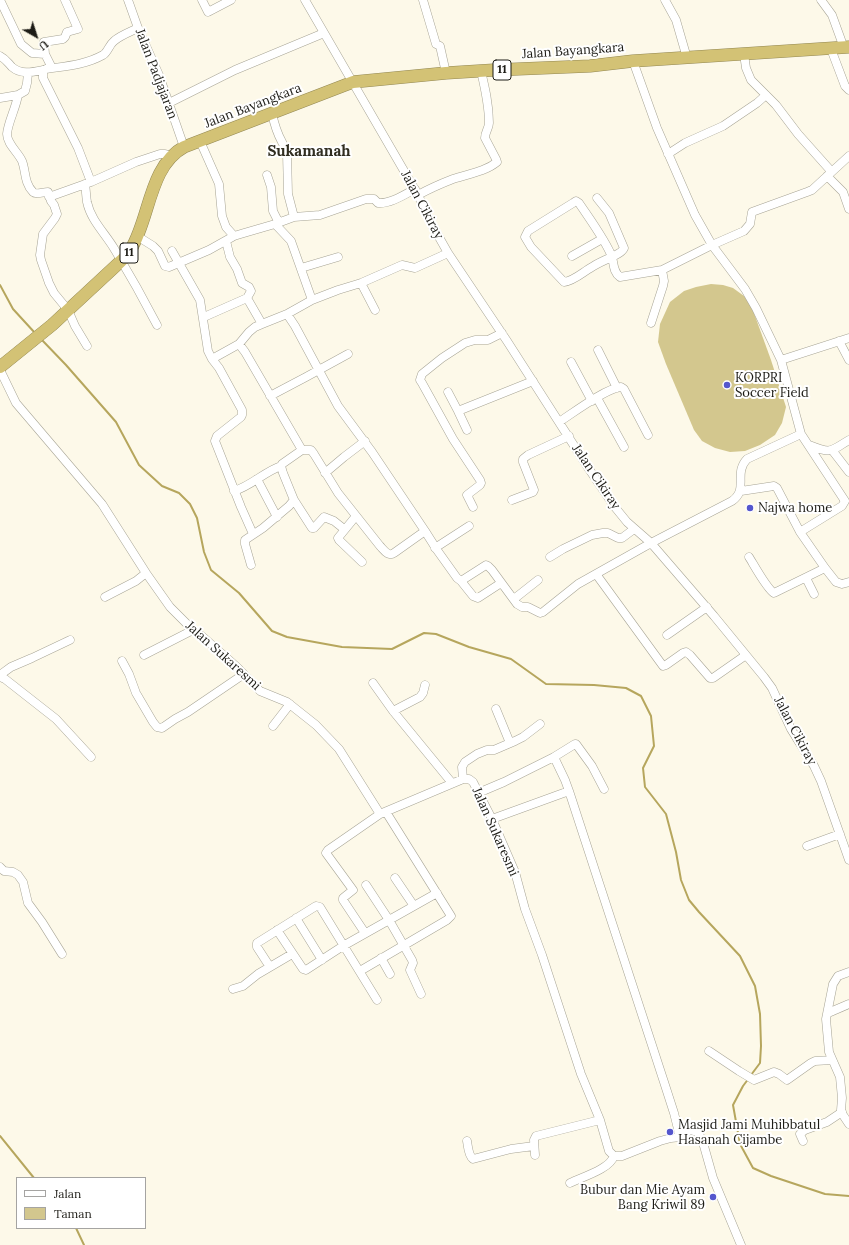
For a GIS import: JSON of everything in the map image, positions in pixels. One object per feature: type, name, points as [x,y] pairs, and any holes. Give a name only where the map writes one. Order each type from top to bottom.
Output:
[{"type":"highway","name":"Jalan Bayangkara","points":[[171,156],[200,141],[353,82],[446,73],[590,66],[633,61],[846,48]]},
{"type":"highway","name":"11","points":[[0,367],[52,325],[131,250],[159,175],[171,156]]},
{"type":"street","points":[[0,0],[21,44],[32,53],[45,54]]},
{"type":"street","points":[[65,0],[78,29],[67,32],[63,39],[44,42],[48,69],[43,78],[78,148],[88,183],[87,204],[100,228],[139,290],[157,325]]},
{"type":"street","name":"Jalan Padjajaran","points":[[128,0],[138,28],[159,75],[184,148]]},
{"type":"street","points":[[202,0],[208,12],[231,0]]},
{"type":"street","points":[[306,0],[353,82]]},
{"type":"street","points":[[423,0],[436,44],[440,46],[446,73]]},
{"type":"street","points":[[665,0],[676,20],[687,58]]},
{"type":"street","points":[[821,0],[832,15],[846,48]]},
{"type":"street","points":[[0,56],[18,71],[28,72],[74,66],[102,56],[114,40],[138,28]]},
{"type":"street","points":[[169,103],[235,70],[324,33]]},
{"type":"street","points":[[831,49],[845,86],[849,90]]},
{"type":"street","points":[[744,54],[748,75],[755,86],[776,105],[814,152],[843,192],[849,209]]},
{"type":"street","points":[[633,61],[657,128],[695,215],[712,245],[756,308],[781,360],[801,434],[845,501],[842,506],[800,532]]},
{"type":"street","points":[[137,236],[153,246],[158,252],[162,262],[167,267],[209,250],[234,236],[294,217],[320,214],[366,199],[374,199],[378,203],[382,203],[492,166],[497,162],[485,138],[489,125],[488,100],[481,71]]},
{"type":"street","points":[[0,98],[18,96],[25,91],[28,72]]},
{"type":"street","name":"Jalan Cikiray","points":[[353,82],[416,192],[448,253],[502,333],[614,506],[627,522],[651,543],[707,607],[772,688],[791,729],[814,766],[844,838],[849,860]]},
{"type":"street","points":[[18,96],[8,130],[8,139],[21,158],[25,178],[33,191],[36,193],[48,192],[57,214],[44,234],[40,255],[41,260],[52,288],[68,310],[87,346]]},
{"type":"street","points":[[668,154],[685,143],[723,126],[766,96]]},
{"type":"street","points":[[272,113],[275,125],[286,148],[288,194],[294,217]]},
{"type":"street","points":[[200,141],[219,184],[222,216],[226,227],[234,236]]},
{"type":"street","points":[[49,196],[88,183],[136,162],[160,154],[171,156]]},
{"type":"street","points":[[597,198],[609,213],[624,248],[622,252],[612,257],[591,267],[570,280],[564,282],[531,247],[525,237],[528,231],[576,202],[579,203],[602,239],[612,257],[615,272],[620,277],[662,270],[744,230],[750,224],[751,214],[754,211],[807,192],[816,187],[829,173],[849,156]]},
{"type":"street","points":[[267,175],[271,187],[273,211],[277,223],[291,240],[312,300]]},
{"type":"street","points":[[572,256],[602,239]]},
{"type":"street","points":[[204,317],[247,298],[251,291],[249,287],[242,283],[237,269],[230,257],[226,241]]},
{"type":"street","points":[[172,251],[200,300],[204,317],[208,351],[219,368],[242,412],[241,417],[217,436],[215,441],[234,491],[253,534]]},
{"type":"street","points":[[212,359],[239,344],[255,327],[287,314],[312,300],[361,283],[402,265],[415,268],[448,253]]},
{"type":"street","points":[[301,268],[338,257]]},
{"type":"street","points":[[651,323],[663,286],[664,281],[662,270]]},
{"type":"street","points":[[361,283],[374,310]]},
{"type":"street","points":[[247,298],[262,324]]},
{"type":"street","points":[[287,314],[338,406],[365,441],[435,548],[457,578],[473,596],[478,598],[501,583]]},
{"type":"street","points":[[473,507],[467,495],[480,486],[480,480],[453,440],[420,380],[422,374],[442,358],[465,343],[475,340],[488,340],[502,333]]},
{"type":"street","points":[[781,360],[849,338]]},
{"type":"street","points":[[839,341],[849,360]]},
{"type":"street","points":[[239,344],[302,450]]},
{"type":"street","points":[[598,350],[617,388]]},
{"type":"street","points":[[270,396],[348,354]]},
{"type":"street","points":[[571,362],[624,447]]},
{"type":"street","name":"Jalan Sukaresmi","points":[[0,370],[16,402],[102,504],[146,573],[170,607],[193,630],[203,636],[244,674],[260,691],[282,699],[290,704],[316,725],[336,744],[383,813],[462,779],[471,780],[492,820],[515,872],[525,909],[542,955],[581,1074],[600,1120],[608,1149],[614,1156]]},
{"type":"street","points":[[458,411],[533,381]]},
{"type":"street","points":[[559,422],[595,399],[621,387],[624,389],[648,435]]},
{"type":"street","points":[[448,392],[467,430]]},
{"type":"street","points":[[461,581],[486,565],[520,607],[528,607],[540,613],[578,584],[651,543],[732,501],[741,491],[740,477],[742,467],[747,459],[801,434]]},
{"type":"street","points":[[512,500],[533,492],[534,490],[523,459],[528,455],[569,436]]},
{"type":"street","points":[[809,445],[824,452],[832,450],[849,440]]},
{"type":"street","points":[[325,473],[365,441]]},
{"type":"street","points":[[234,491],[239,490],[272,469],[281,466],[302,450],[309,450],[313,452],[338,493],[386,553],[390,555],[425,531]]},
{"type":"street","points":[[832,450],[849,472]]},
{"type":"street","points":[[281,466],[294,500],[312,528],[314,528],[324,516],[334,521],[344,529]]},
{"type":"street","points":[[257,479],[277,517]]},
{"type":"street","points":[[741,491],[774,486],[778,488],[800,532],[825,568],[836,582],[842,584],[849,582]]},
{"type":"street","points":[[251,564],[244,541],[246,538],[263,528],[277,517],[294,500]]},
{"type":"street","points":[[356,516],[339,536],[339,540],[362,562]]},
{"type":"street","points":[[435,548],[462,532],[469,526]]},
{"type":"street","points":[[550,557],[563,548],[592,534],[608,533],[618,538],[622,538],[634,529]]},
{"type":"street","points":[[749,557],[772,592],[806,578],[825,568]]},
{"type":"street","points":[[105,597],[136,581],[146,573]]},
{"type":"street","points":[[596,574],[663,666],[666,666],[686,652],[710,678],[713,678],[746,655]]},
{"type":"street","points":[[806,578],[814,594]]},
{"type":"street","points":[[514,599],[538,580]]},
{"type":"street","points":[[667,635],[707,607]]},
{"type":"street","points":[[144,656],[193,630]]},
{"type":"street","points":[[70,640],[11,667],[0,676],[53,716],[91,757]]},
{"type":"street","points":[[122,661],[129,674],[136,693],[153,722],[162,728],[244,674]]},
{"type":"street","points":[[373,684],[393,711],[452,783]]},
{"type":"street","points":[[393,711],[420,697],[423,693],[425,685]]},
{"type":"street","points":[[273,726],[290,704]]},
{"type":"street","points":[[496,709],[510,743]]},
{"type":"street","points":[[462,779],[461,768],[465,762],[477,754],[487,750],[494,750],[523,737],[540,724]]},
{"type":"street","points":[[478,793],[504,782],[575,744],[592,766],[604,789]]},
{"type":"street","points":[[554,756],[569,791],[674,1113],[680,1137]]},
{"type":"street","points":[[492,820],[569,791]]},
{"type":"street","points":[[360,971],[449,919],[450,914],[383,813],[328,850],[326,853],[353,890],[343,899],[365,934]]},
{"type":"street","points":[[807,846],[844,838]]},
{"type":"street","points":[[0,867],[4,871],[13,872],[18,875],[23,882],[28,903],[62,954]]},
{"type":"street","points":[[395,878],[414,906]]},
{"type":"street","points":[[366,885],[389,920],[413,962],[410,970],[421,994]]},
{"type":"street","points":[[277,930],[304,970],[437,893]]},
{"type":"street","points":[[270,967],[256,944],[316,906],[320,907],[377,1000]]},
{"type":"street","points":[[296,918],[322,960]]},
{"type":"street","points":[[233,989],[243,986],[292,954]]},
{"type":"street","points":[[381,958],[390,974]]},
{"type":"street","points":[[849,972],[841,974],[834,981],[826,1019],[830,1052],[840,1077],[845,1096],[842,1112],[849,1124]]},
{"type":"street","points":[[828,1014],[849,1004]]},
{"type":"street","points":[[709,1050],[753,1079],[774,1072],[787,1080],[815,1061],[832,1060]]},
{"type":"street","points":[[803,1141],[800,1134],[805,1130],[826,1122],[842,1112]]},
{"type":"street","points":[[535,1154],[534,1140],[536,1136],[600,1120]]},
{"type":"street","points":[[570,1183],[603,1168],[613,1160],[614,1156],[622,1156],[660,1141],[680,1137],[692,1130],[701,1136],[713,1178],[741,1245]]},
{"type":"street","points":[[467,1141],[469,1154],[473,1158],[511,1149],[534,1146]]},
{"type":"green space","name":"KORPRI Soccer Field","points":[[711,284],[733,288],[744,296],[751,305],[786,407],[782,423],[775,435],[760,445],[745,451],[730,452],[715,448],[702,441],[694,430],[658,342],[660,324],[670,302],[684,291]]},
{"type":"waterway","points":[[0,285],[13,309],[35,333]]},
{"type":"waterway","points":[[41,339],[116,422],[139,465],[162,486],[179,493],[190,504],[197,518],[204,552],[211,570],[239,593],[272,631],[287,637],[342,647],[392,649],[424,633],[436,634],[469,647],[511,659],[546,684],[594,685],[626,688],[641,696],[651,716],[654,746],[643,768],[645,787],[666,814],[676,852],[681,880],[689,900],[740,956],[755,986],[760,1014],[761,1046],[760,1063],[751,1075]]},
{"type":"waterway","points":[[749,1078],[733,1105],[740,1144],[753,1168],[771,1176],[825,1194],[849,1196]]},
{"type":"waterway","points":[[0,1136],[33,1177]]},
{"type":"waterway","points":[[76,1229],[84,1245]]},
{"type":"place","name":"KORPRI Soccer Field","points":[[727,385]]},
{"type":"place","name":"Najwa home","points":[[750,508]]},
{"type":"place","name":"Masjid Jami Muhibbatul Hasanah Cijambe","points":[[670,1132]]},
{"type":"place","name":"Bubur dan Mie Ayam Bang Kriwil 89","points":[[713,1197]]},
{"type":"district","name":"Sukamanah","points":[[309,152]]}]
